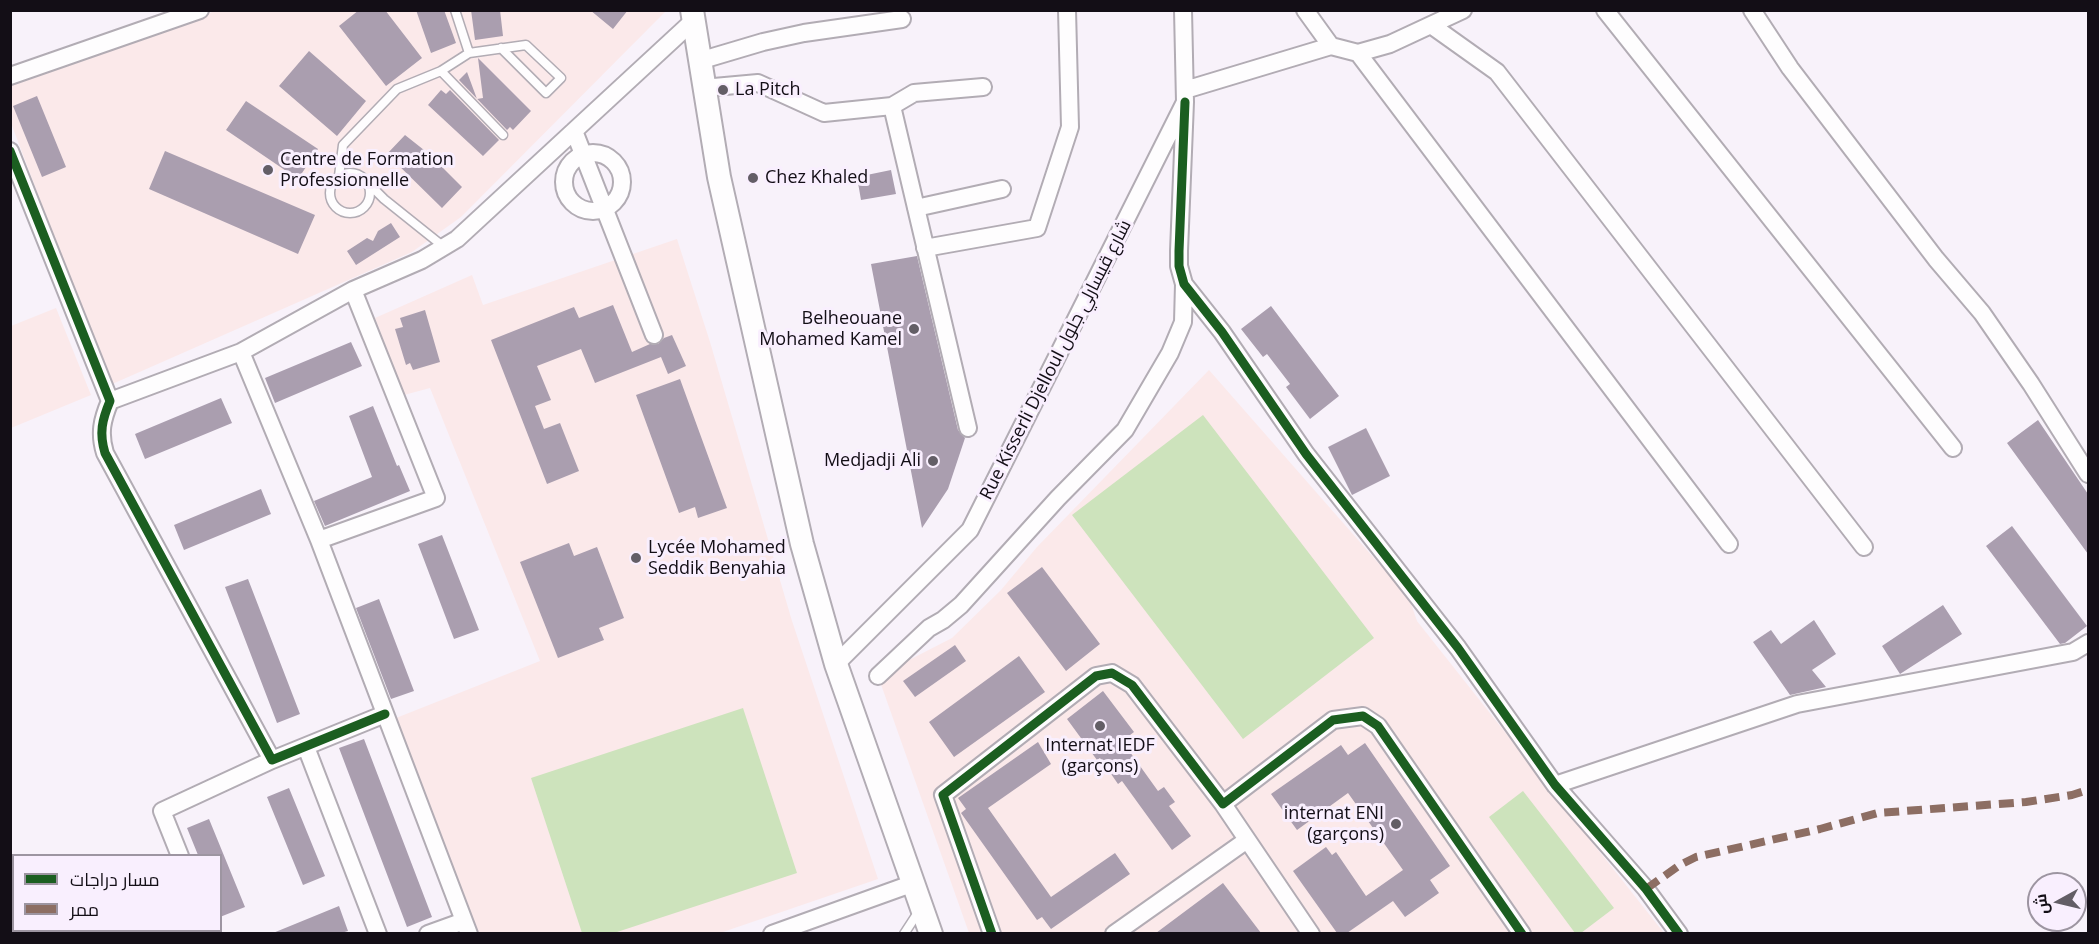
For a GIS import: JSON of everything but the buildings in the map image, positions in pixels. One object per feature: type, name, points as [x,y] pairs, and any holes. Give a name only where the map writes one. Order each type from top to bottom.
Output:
[{"type":"main road","points":[[693,16],[719,177],[802,544],[836,664],[931,933]]},
{"type":"street","points":[[10,76],[179,14],[200,10]]},
{"type":"street","points":[[925,248],[1037,228],[1070,127],[1067,10]]},
{"type":"street","name":"Rue Kisserli Djelloul شارع قيسارلي جلول","points":[[836,664],[970,530],[1185,96],[1183,10]]},
{"type":"street","points":[[1305,10],[1331,46]]},
{"type":"street","points":[[878,676],[929,628],[961,605],[1058,498],[1125,430],[1170,353],[1184,322],[1184,284],[1179,266],[1179,251],[1185,96],[1331,46],[1358,53],[1390,44],[1463,10]]},
{"type":"street","points":[[1605,10],[1953,448]]},
{"type":"street","points":[[1752,10],[1790,68],[1936,259],[1982,313],[2031,384],[2088,474]]},
{"type":"street","points":[[272,760],[105,453],[101,438],[102,419],[110,401],[241,351],[354,290],[422,260],[457,239],[574,131],[693,16]]},
{"type":"street","points":[[699,61],[763,42],[804,33],[902,19]]},
{"type":"street","points":[[1431,25],[1497,72],[1864,547]]},
{"type":"street","points":[[1358,53],[1729,544]]},
{"type":"street","points":[[703,88],[758,83],[825,113],[892,106],[914,93],[983,87]]},
{"type":"street","points":[[892,106],[968,428]]},
{"type":"street","points":[[574,131],[654,334]]},
{"type":"street","points":[[10,151],[110,401]]},
{"type":"street","points":[[596,153],[604,155],[611,159],[619,169],[622,177],[621,190],[615,201],[604,208],[596,210],[583,208],[573,201],[566,190],[565,177],[568,169],[576,159],[584,155],[596,153]]},
{"type":"street","points":[[916,208],[1002,189]]},
{"type":"street","points":[[1184,284],[1222,332],[1306,454],[1458,648],[1555,785],[1646,889],[1679,933]]},
{"type":"street","points":[[319,540],[436,498],[354,290]]},
{"type":"street","points":[[241,351],[319,540],[466,927],[428,933]]},
{"type":"street","points":[[1555,785],[1797,704],[2073,652],[2088,643]]},
{"type":"street","points":[[992,933],[943,795],[1096,676],[1112,673],[1132,685],[1223,804],[1311,933]]},
{"type":"street","points":[[180,854],[162,811],[272,760],[385,714]]},
{"type":"street","points":[[1223,804],[1333,720],[1363,716],[1377,726],[1522,933]]},
{"type":"street","points":[[306,747],[378,933]]},
{"type":"street","points":[[1114,933],[1247,840]]},
{"type":"street","points":[[773,933],[914,883]]},
{"type":"lane","points":[[455,10],[469,53]]},
{"type":"lane","points":[[339,176],[343,145],[397,89],[441,71],[469,53],[501,48],[526,45],[561,78],[546,93],[501,48]]},
{"type":"lane","points":[[441,71],[503,135]]},
{"type":"lane","points":[[343,145],[348,165],[384,199],[444,247]]},
{"type":"lane","points":[[348,173],[362,178],[369,194],[366,203],[360,210],[351,212],[338,208],[332,201],[330,191],[333,182],[339,176],[348,173]]},
{"type":"lane","points":[[366,203],[375,199],[384,199]]},
{"type":"lane","points":[[904,933],[922,906]]},
{"type":"shaded area","name":"Centre de Formation Professionnelle","points":[[215,11],[666,11],[461,217],[412,252],[110,385],[11,123],[11,84]]},
{"type":"shaded area","name":"Lycée Mohamed Seddik Benyahia","points":[[677,239],[710,342],[792,621],[878,879],[720,933],[477,933],[391,720],[540,661],[430,388],[404,395],[375,318],[472,275],[483,305]]},
{"type":"shaded area","points":[[56,308],[91,395],[11,428],[11,326]]},
{"type":"shaded area","points":[[1209,370],[1409,598],[1417,621],[1664,933],[969,933],[878,676],[952,638],[1001,590],[1037,547]]},
{"type":"green space","points":[[1203,415],[1374,638],[1243,739],[1072,515]]},
{"type":"green space","points":[[743,708],[797,873],[614,933],[582,933],[531,778]]},
{"type":"green space","points":[[1523,791],[1614,908],[1581,933],[1575,933],[1489,817]]},
{"type":"marked path","points":[[1646,889],[1680,865],[1696,857],[1820,829],[1878,813],[2026,802],[2072,795],[2088,790]]},
{"type":"cycle path","points":[[1185,102],[1179,251],[1179,266],[1184,284],[1222,332],[1306,454],[1458,648],[1555,785],[1646,889],[1679,934]]},
{"type":"cycle path","points":[[10,151],[110,401],[102,427],[105,453],[272,760],[385,714]]},
{"type":"cycle path","points":[[992,934],[943,795],[1096,676],[1112,673],[1132,685],[1223,804],[1333,720],[1363,716],[1378,726],[1522,934]]},
{"type":"place","name":"La Pitch","points":[[723,90]]},
{"type":"place","name":"Centre de Formation Professionnelle","points":[[268,170]]},
{"type":"place","name":"Chez Khaled","points":[[753,178]]},
{"type":"place","name":"Belheouane Mohamed Kamel","points":[[914,329]]},
{"type":"place","name":"Medjadji Ali","points":[[933,461]]},
{"type":"place","name":"Lycée Mohamed Seddik Benyahia","points":[[636,558]]},
{"type":"place","name":"Internat IEDF (garçons)","points":[[1100,726]]},
{"type":"place","name":"internat ENI (garçons)","points":[[1396,824]]}]
